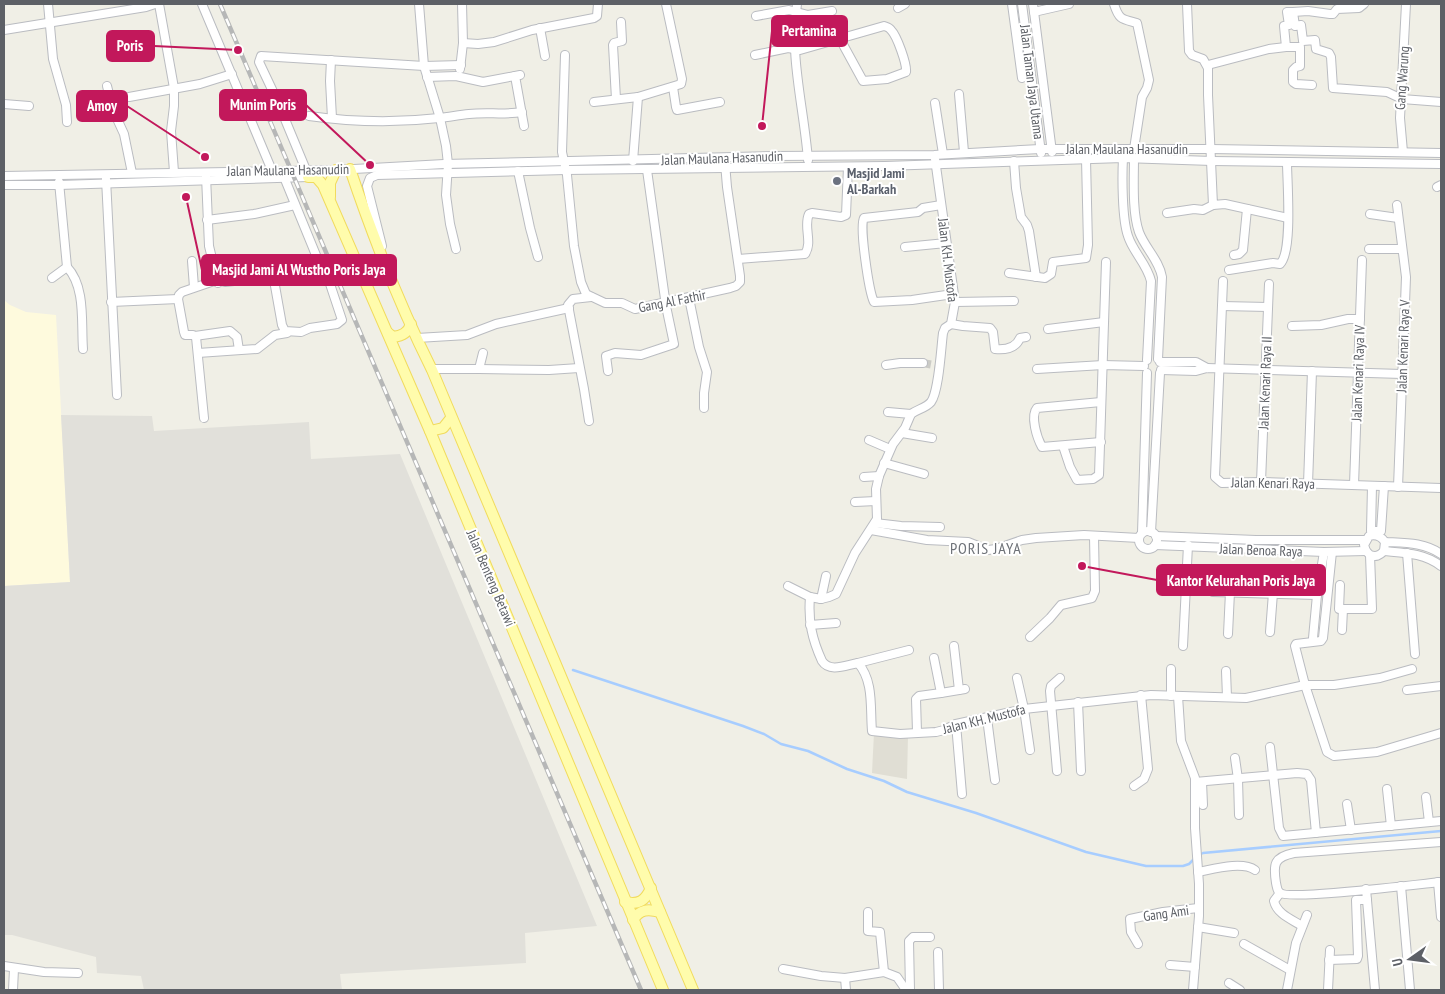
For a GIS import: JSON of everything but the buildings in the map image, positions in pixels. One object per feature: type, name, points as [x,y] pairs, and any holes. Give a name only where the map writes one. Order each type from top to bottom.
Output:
[{"type":"main road","name":"Jalan Benteng Betawi","points":[[350,169],[410,324],[431,369],[657,911],[694,990]]},
{"type":"main road","points":[[330,203],[330,183],[336,170]]},
{"type":"main road","name":"Jalan Benteng Betawi","points":[[307,174],[319,180],[388,334],[629,903],[663,990]]},
{"type":"main road","points":[[388,334],[393,337],[404,334],[410,324]]},
{"type":"main road","points":[[430,431],[443,428],[451,418]]},
{"type":"main road","points":[[629,903],[643,901],[650,892]]},
{"type":"main road","points":[[635,918],[644,910],[657,911]]},
{"type":"street","points":[[48,4],[53,59],[66,105],[67,122]]},
{"type":"street","points":[[4,30],[157,4],[174,88],[171,131],[174,172]]},
{"type":"street","points":[[202,4],[273,174]]},
{"type":"street","points":[[419,4],[424,66],[440,118],[448,164],[446,195],[456,249]]},
{"type":"street","points":[[460,76],[463,43],[462,4]]},
{"type":"street","points":[[463,43],[494,42],[540,28],[596,17],[598,4]]},
{"type":"street","points":[[594,102],[638,96],[680,85],[682,80],[666,4]]},
{"type":"street","points":[[1034,8],[1069,4]]},
{"type":"street","points":[[1114,4],[1119,16],[1137,23],[1149,80],[1142,97],[1133,178],[1139,232],[1159,267],[1162,277],[1155,545]]},
{"type":"street","points":[[1187,4],[1189,51],[1208,65],[1213,205]]},
{"type":"street","points":[[1286,47],[1284,26],[1288,25],[1287,12],[1308,11],[1331,14],[1337,9],[1359,8],[1364,4]]},
{"type":"street","name":"Gang Warung","points":[[1403,152],[1400,118],[1406,4]]},
{"type":"street","points":[[1022,6],[1013,7],[1022,78]]},
{"type":"street","name":"Jalan Taman Jaya Utama","points":[[1022,6],[1042,160]]},
{"type":"street","points":[[796,7],[808,15],[832,11]]},
{"type":"street","points":[[756,16],[796,7]]},
{"type":"street","points":[[796,7],[794,49],[809,166]]},
{"type":"street","name":"Jalan Taman Jaya Utama","points":[[1034,8],[1053,159]]},
{"type":"street","points":[[1293,12],[1295,26],[1302,25],[1303,41],[1315,40],[1316,49],[1329,53],[1334,88],[1387,92],[1402,99],[1441,102]]},
{"type":"street","points":[[616,99],[613,45],[622,41],[621,22]]},
{"type":"street","points":[[755,54],[788,48],[800,50],[884,26],[890,28],[894,34],[905,62],[906,72],[887,79],[863,81],[840,39]]},
{"type":"street","points":[[540,28],[546,56]]},
{"type":"street","points":[[1208,65],[1234,57],[1286,47],[1300,47],[1300,66],[1293,70],[1293,82],[1296,84],[1312,85]]},
{"type":"street","points":[[566,55],[562,152],[574,246],[584,290],[591,297]]},
{"type":"street","points":[[307,174],[278,100],[259,60],[263,56],[424,66],[461,65]]},
{"type":"street","points":[[332,60],[330,81],[332,118]]},
{"type":"street","points":[[1020,64],[1029,64]]},
{"type":"street","points":[[129,98],[200,84],[232,74]]},
{"type":"street","points":[[427,77],[460,76],[483,82],[518,75],[524,126]]},
{"type":"street","points":[[107,86],[113,110],[124,134],[132,174]]},
{"type":"street","points":[[673,87],[676,108],[678,110],[720,102]]},
{"type":"street","points":[[959,94],[964,152]]},
{"type":"street","points":[[633,161],[638,96]]},
{"type":"street","points":[[4,104],[29,106]]},
{"type":"street","points":[[935,104],[943,154]]},
{"type":"street","points":[[309,116],[359,121],[398,121],[469,114],[505,115],[522,112]]},
{"type":"street","name":"Jalan Maulana Hasanudin","points":[[4,185],[59,185],[107,189],[273,174],[284,177],[336,170],[448,164],[934,155],[1040,149],[1212,161],[1441,164]]},
{"type":"street","name":"Jalan Maulana Hasanudin","points":[[384,260],[368,195],[368,181],[370,178],[377,176],[518,171],[566,176],[647,173],[668,170],[726,172],[809,166],[1015,166],[1053,159],[1086,165],[1123,160],[1134,156],[1211,149],[1441,153]]},
{"type":"street","name":"Jalan KH. Mustofa","points":[[911,414],[925,407],[933,400],[943,333],[951,324],[954,298],[934,155]]},
{"type":"street","name":"Gang Al Fathir","points":[[591,297],[605,303],[622,303],[632,309],[689,298],[736,286],[740,282],[724,158]]},
{"type":"street","points":[[668,160],[668,170]]},
{"type":"street","points":[[873,527],[927,540],[968,542],[988,550],[1036,538],[1084,535],[1140,536],[1151,281],[1149,271],[1128,237],[1126,229],[1123,160]]},
{"type":"street","points":[[1228,270],[1281,263],[1285,254],[1288,218],[1287,163]]},
{"type":"street","points":[[1009,273],[1045,278],[1050,276],[1053,262],[1086,258],[1088,245],[1086,165]]},
{"type":"street","points":[[1015,166],[1020,211],[1022,220],[1029,230],[1036,277]]},
{"type":"street","points":[[738,259],[805,254],[808,244],[806,226],[809,214],[843,217],[847,212],[848,167]]},
{"type":"street","points":[[206,171],[206,220],[209,246],[218,283]]},
{"type":"street","name":"Jalan Maulana Hasanudin","points":[[4,176],[206,171],[307,174]]},
{"type":"street","points":[[518,171],[538,257]]},
{"type":"street","points":[[608,371],[606,356],[615,354],[641,355],[674,345],[647,173]]},
{"type":"street","points":[[106,174],[117,395]]},
{"type":"street","points":[[59,176],[67,267],[74,274],[77,283],[83,349]]},
{"type":"street","points":[[198,353],[257,349],[275,334],[301,332],[310,328],[337,324],[342,320],[326,272],[318,260],[284,177]]},
{"type":"street","points":[[1123,178],[1133,178]]},
{"type":"street","points":[[1168,213],[1194,209],[1204,210],[1213,205],[1225,204],[1288,218]]},
{"type":"street","points":[[941,205],[924,208],[918,212],[864,218],[862,226],[865,257],[874,302],[954,298],[1014,301]]},
{"type":"street","name":"Jalan Kenari Raya V","points":[[1397,205],[1406,277],[1398,487]]},
{"type":"street","points":[[206,220],[296,206]]},
{"type":"street","points":[[1234,255],[1240,254],[1243,250],[1247,209]]},
{"type":"street","points":[[1370,214],[1398,218]]},
{"type":"street","points":[[905,247],[946,243]]},
{"type":"street","points":[[1369,249],[1402,249]]},
{"type":"street","points":[[239,350],[237,337],[230,332],[195,336],[185,335],[178,299],[179,295],[194,287],[234,281],[272,269],[318,260]]},
{"type":"street","name":"Jalan Kenari Raya IV","points":[[1354,485],[1362,260]]},
{"type":"street","points":[[192,261],[194,287]]},
{"type":"street","points":[[1063,446],[1073,475],[1077,480],[1092,479],[1100,475],[1106,262]]},
{"type":"street","points":[[52,278],[67,267]]},
{"type":"street","points":[[272,269],[282,325],[287,333]]},
{"type":"street","points":[[1220,368],[1224,281]]},
{"type":"street","name":"Jalan Kenari Raya II","points":[[1261,482],[1269,284]]},
{"type":"street","points":[[589,421],[569,303],[573,299],[591,297]]},
{"type":"street","points":[[689,298],[699,346],[707,372],[704,408]]},
{"type":"street","points":[[111,302],[178,299]]},
{"type":"street","points":[[1222,306],[1268,307]]},
{"type":"street","points":[[417,338],[467,335],[496,324],[569,308]]},
{"type":"street","points":[[1292,326],[1321,325],[1348,319],[1360,319]]},
{"type":"street","points":[[1048,329],[1104,322]]},
{"type":"street","points":[[951,324],[990,328],[993,332],[995,350],[1012,348],[1020,338],[1026,337]]},
{"type":"street","points":[[195,336],[204,418]]},
{"type":"street","points":[[479,369],[483,353]]},
{"type":"street","points":[[1146,366],[1153,358],[1160,366]]},
{"type":"street","points":[[1146,366],[1153,376],[1160,366],[1196,362],[1207,368],[1402,374]]},
{"type":"street","points":[[886,365],[923,363]]},
{"type":"street","points":[[1037,369],[1103,365],[1146,366]]},
{"type":"street","points":[[431,369],[549,370],[579,368]]},
{"type":"street","name":"Jalan Kenari Raya","points":[[1220,368],[1215,477],[1222,483],[1261,482],[1441,488]]},
{"type":"street","points":[[1308,484],[1312,371]]},
{"type":"street","points":[[1100,442],[1042,447],[1038,438],[1034,414],[1037,408],[1101,402]]},
{"type":"street","points":[[788,586],[810,597],[821,599],[829,598],[836,594],[855,553],[873,527],[877,516],[876,489],[879,476],[890,449],[902,433],[911,414],[888,412]]},
{"type":"street","points":[[902,433],[932,438]]},
{"type":"street","points":[[869,440],[890,449]]},
{"type":"street","points":[[884,463],[924,474]]},
{"type":"street","points":[[864,477],[879,476]]},
{"type":"street","points":[[1372,486],[1371,531],[1381,531],[1384,486]]},
{"type":"street","points":[[854,502],[876,501]]},
{"type":"street","points":[[873,527],[940,527]]},
{"type":"street","name":"Jalan Benoa Raya","points":[[1366,540],[1256,540],[1188,538],[1154,534],[1140,536],[1139,544],[1144,549],[1150,549],[1155,545],[1188,548],[1368,553]]},
{"type":"street","points":[[1340,586],[1338,607],[1343,609],[1372,609],[1368,553],[1364,545],[1369,536],[1377,535],[1381,537],[1384,542],[1384,551],[1380,555],[1375,556],[1368,553]]},
{"type":"street","points":[[1030,637],[1061,606],[1092,598],[1095,591],[1094,536]]},
{"type":"street","points":[[1183,646],[1188,538]]},
{"type":"street","points":[[1255,550],[1256,540]]},
{"type":"street","points":[[1384,542],[1419,544],[1428,546],[1441,554]]},
{"type":"street","points":[[1384,551],[1415,553],[1429,558],[1441,566]]},
{"type":"street","points":[[1313,638],[1317,595],[1328,552]]},
{"type":"street","points":[[1328,552],[1323,638],[1321,641],[1296,644],[1295,646],[1305,685],[1327,752],[1331,756],[1378,752],[1441,733]]},
{"type":"street","points":[[1407,553],[1415,654]]},
{"type":"street","points":[[821,599],[826,576]]},
{"type":"street","points":[[1213,592],[1317,595]]},
{"type":"street","points":[[1228,634],[1230,592]]},
{"type":"street","points":[[1270,632],[1273,593]]},
{"type":"street","points":[[810,597],[812,639],[825,666],[835,668],[909,650]]},
{"type":"street","points":[[1342,630],[1343,609]]},
{"type":"street","points":[[810,625],[836,623]]},
{"type":"street","points":[[918,732],[916,699],[919,696],[962,689],[954,646]]},
{"type":"street","points":[[934,658],[940,693]]},
{"type":"street","name":"Jalan KH. Mustofa","points":[[858,663],[866,672],[868,681],[872,731],[900,734],[944,730],[956,724],[1024,708],[1052,704],[1141,696],[1246,698],[1305,685],[1351,683],[1380,678],[1412,669]]},
{"type":"street","points":[[1171,669],[1181,740],[1198,782],[1202,805]]},
{"type":"street","points":[[1226,671],[1227,697]]},
{"type":"street","points":[[1017,678],[1024,708],[1030,750]]},
{"type":"street","points":[[1057,771],[1051,688],[1060,678]]},
{"type":"street","points":[[1407,690],[1441,686]]},
{"type":"street","points":[[1134,786],[1144,779],[1148,769],[1141,696]]},
{"type":"street","points":[[1078,702],[1081,771]]},
{"type":"street","points":[[987,718],[995,780]]},
{"type":"street","points":[[956,724],[962,794]]},
{"type":"street","points":[[1270,747],[1279,828],[1282,835],[1286,837],[1441,821]]},
{"type":"street","points":[[1235,758],[1238,779],[1239,815]]},
{"type":"street","points":[[1198,782],[1304,773],[1309,776],[1316,833]]},
{"type":"street","points":[[1194,990],[1198,927],[1198,858],[1196,848],[1198,782]]},
{"type":"street","points":[[1387,789],[1391,826]]},
{"type":"street","points":[[1426,797],[1429,822]]},
{"type":"street","points":[[1348,804],[1350,830]]},
{"type":"street","points":[[1441,842],[1285,855],[1276,862],[1274,869],[1277,889],[1280,893],[1286,895],[1318,894],[1440,882],[1441,917]]},
{"type":"street","points":[[1198,872],[1242,866],[1250,866],[1255,870]]},
{"type":"street","points":[[1401,886],[1410,990]]},
{"type":"street","points":[[1366,889],[1375,990]]},
{"type":"street","points":[[1280,893],[1274,901],[1276,908],[1302,926]]},
{"type":"street","points":[[1330,960],[1357,959],[1356,900],[1367,900]]},
{"type":"street","name":"Gang Ami","points":[[1138,944],[1131,932],[1130,919],[1163,912],[1198,908]]},
{"type":"street","points":[[868,912],[868,931],[880,932],[884,972]]},
{"type":"street","points":[[1287,990],[1296,943],[1307,915]]},
{"type":"street","points":[[1198,927],[1234,933]]},
{"type":"street","points":[[910,990],[909,941],[913,937],[930,937]]},
{"type":"street","points":[[1244,944],[1290,970]]},
{"type":"street","points":[[1328,990],[1330,950]]},
{"type":"street","points":[[938,952],[939,990]]},
{"type":"street","points":[[1170,965],[1195,966]]},
{"type":"street","points":[[4,966],[14,969],[78,974]]},
{"type":"street","points":[[13,990],[14,969]]},
{"type":"street","points":[[783,969],[845,978],[884,972],[897,977],[906,990]]},
{"type":"street","points":[[845,978],[846,990]]},
{"type":"street","points":[[1229,983],[1240,990]]},
{"type":"shaded area","points":[[4,300],[10,305],[26,312],[56,315],[70,582],[4,586]]},
{"type":"shaded area","points":[[61,415],[152,416],[154,431],[309,422],[311,459],[400,454],[597,926],[525,933],[526,963],[340,974],[342,990],[144,990],[141,976],[97,973],[96,957],[12,935],[4,935],[4,586],[70,582]]},
{"type":"shaded area","points":[[874,733],[908,736],[907,779],[872,773]]},
{"type":"waterway","points":[[573,670],[743,726],[764,734],[781,744],[808,751],[847,769],[884,781],[907,792],[976,813],[1086,852],[1146,866],[1183,866],[1189,864],[1195,858]]},
{"type":"waterway","points":[[1199,855],[1203,853],[1441,831]]},
{"type":"tunnel","points":[[923,363],[939,366]]},
{"type":"railway","points":[[220,4],[641,990]]},
{"type":"place","name":"Poris","points":[[238,50]]},
{"type":"place","name":"Pertamina","points":[[762,126]]},
{"type":"place","name":"Amoy","points":[[205,157]]},
{"type":"place","name":"Munim Poris","points":[[370,165]]},
{"type":"place","name":"Masjid Jami Al-Barkah","points":[[837,181]]},
{"type":"place","name":"Masjid Jami Al Wustho Poris Jaya","points":[[186,197]]},
{"type":"place","name":"Kantor Kelurahan Poris Jaya","points":[[1082,566]]},
{"type":"district","name":"PORIS JAYA","points":[[986,548]]}]
